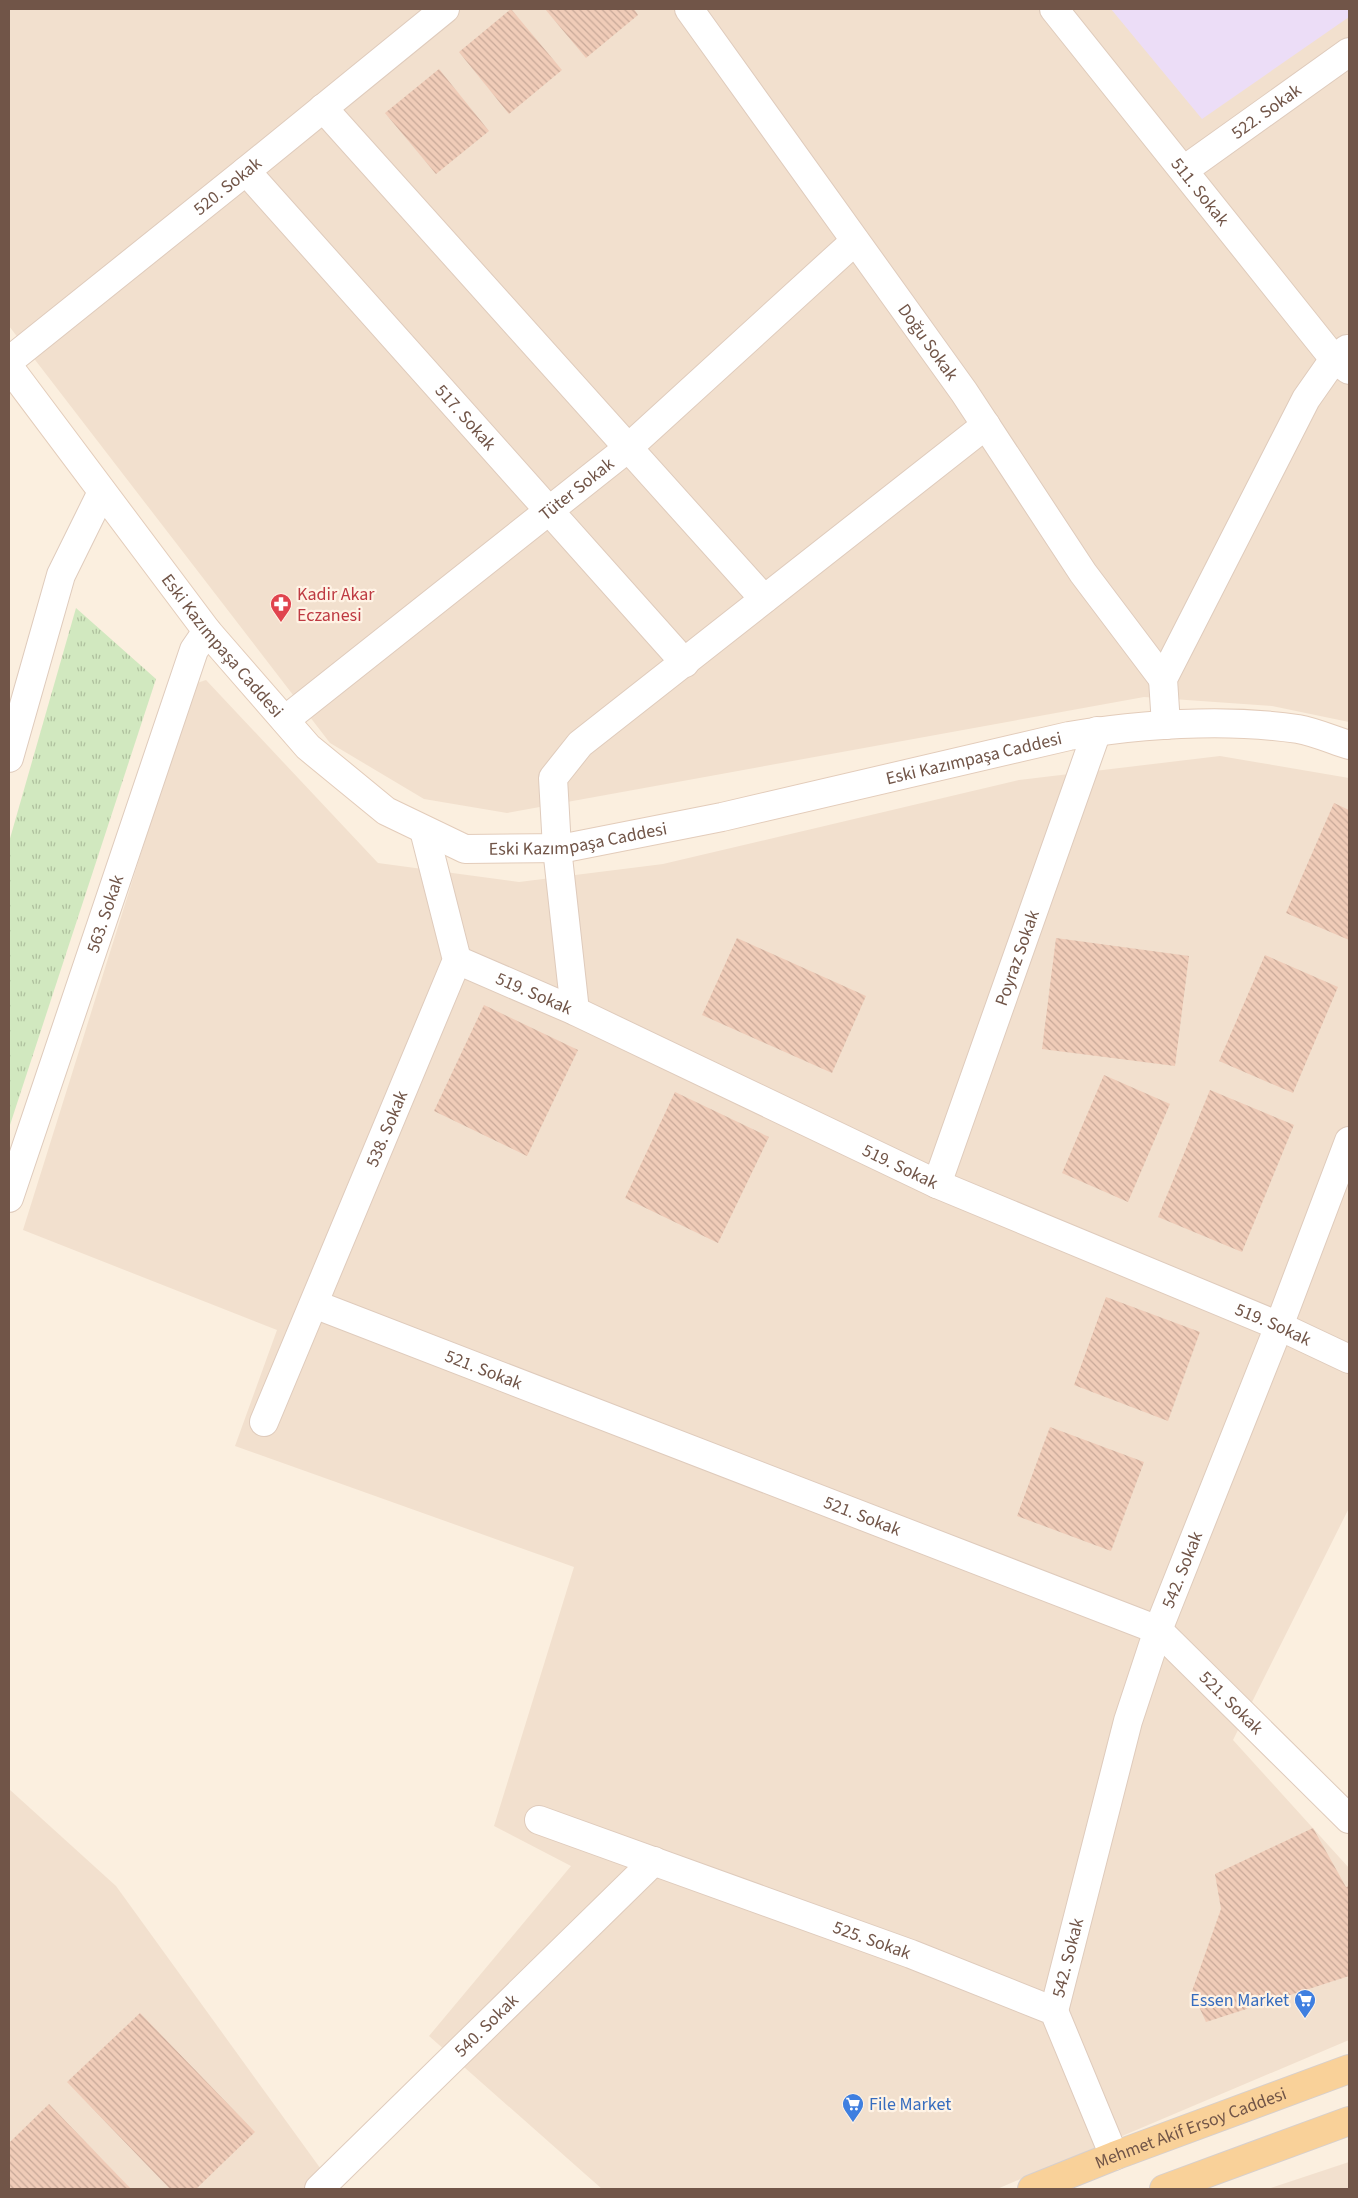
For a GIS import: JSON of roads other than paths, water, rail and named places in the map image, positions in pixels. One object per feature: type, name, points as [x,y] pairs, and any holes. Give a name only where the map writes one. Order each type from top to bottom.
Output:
[{"type":"main road","name":"Mehmet Akif Ersoy Caddesi","points":[[1032,2189],[1114,2156],[1349,2069]]},
{"type":"main road","points":[[1164,2189],[1349,2121]]},
{"type":"street","name":"520. Sokak","points":[[9,361],[445,9]]},
{"type":"street","name":"Doğu Sokak","points":[[689,9],[986,424],[1083,573],[1163,679]]},
{"type":"street","name":"511. Sokak","points":[[1054,9],[1184,170],[1344,359]]},
{"type":"street","name":"522. Sokak","points":[[1184,170],[1349,52]]},
{"type":"street","points":[[323,108],[764,600]]},
{"type":"street","name":"517. Sokak","points":[[246,171],[684,663]]},
{"type":"street","name":"Tüter Sokak","points":[[286,720],[628,448],[855,241]]},
{"type":"street","points":[[1166,725],[1163,679],[1306,399],[1344,359]]},
{"type":"street","name":"Eski Kazımpaşa Caddesi","points":[[9,367],[207,632],[308,747],[386,811],[465,848],[565,848],[722,817],[1097,731],[1210,723],[1300,729],[1349,745]]},
{"type":"street","points":[[575,1011],[557,848],[554,778],[580,744],[986,424]]},
{"type":"street","points":[[9,758],[62,575],[102,492]]},
{"type":"street","name":"563. Sokak","points":[[9,1198],[194,650],[207,632]]},
{"type":"street","name":"Poyraz Sokak","points":[[937,1184],[1097,731]]},
{"type":"street","points":[[424,830],[457,960]]},
{"type":"street","name":"519. Sokak","points":[[457,960],[575,1011],[937,1184],[1279,1326],[1349,1359]]},
{"type":"street","name":"538. Sokak","points":[[264,1422],[457,960]]},
{"type":"street","name":"542. Sokak","points":[[1054,2011],[1128,1721],[1158,1630],[1279,1326],[1349,1141]]},
{"type":"street","name":"521. Sokak","points":[[314,1304],[1158,1630],[1349,1819]]},
{"type":"street","name":"525. Sokak","points":[[540,1820],[911,1954],[1054,2011]]},
{"type":"street","name":"540. Sokak","points":[[319,2189],[654,1861]]},
{"type":"street","points":[[1054,2011],[1114,2156]]},
{"type":"place","name":"Kadir Akar Eczanesi","points":[[281,623]]},
{"type":"place","name":"Essen Market","points":[[1305,2019]]},
{"type":"place","name":"File Market","points":[[853,2123]]}]
